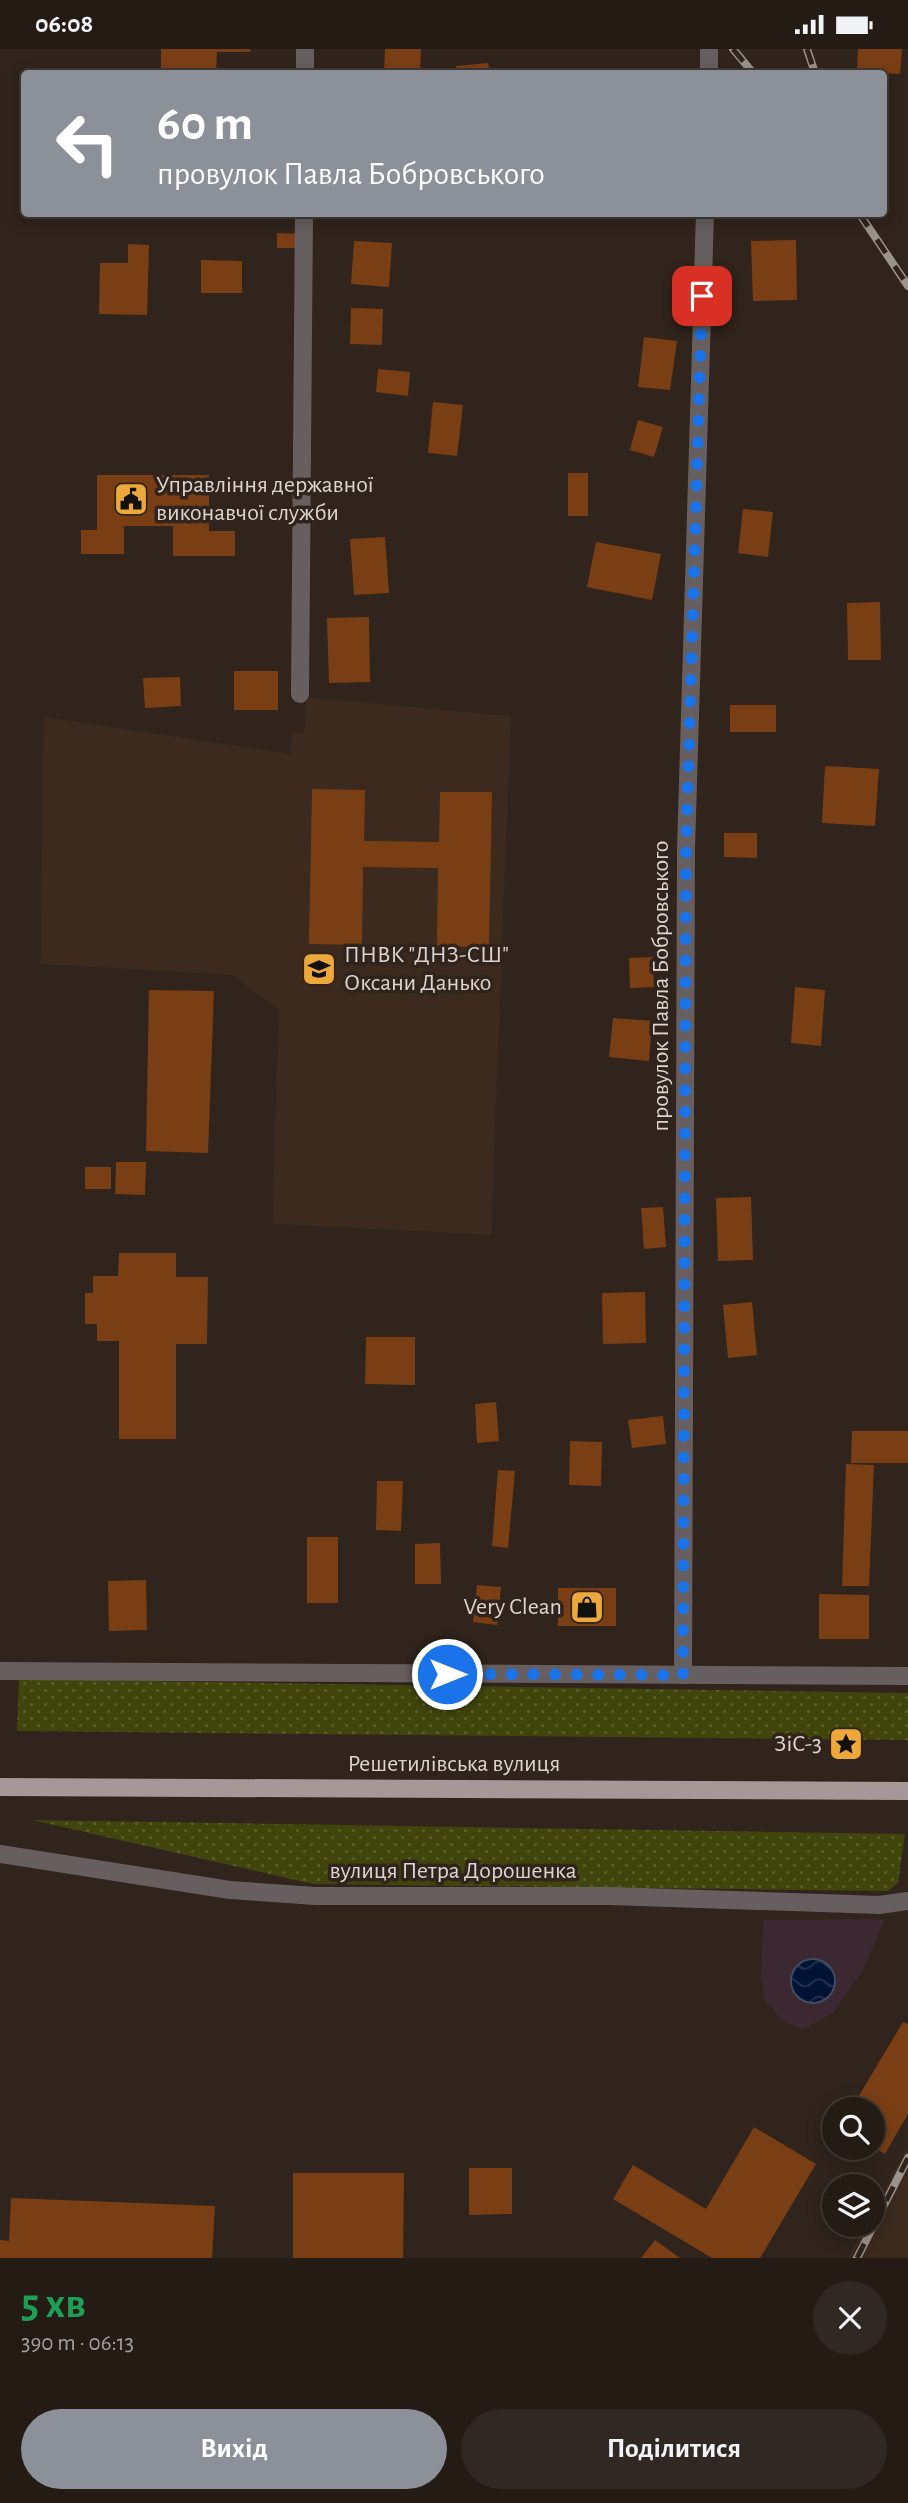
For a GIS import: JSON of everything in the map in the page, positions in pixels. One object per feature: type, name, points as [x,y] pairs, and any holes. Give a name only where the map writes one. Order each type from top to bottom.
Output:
[{"type":"main road","name":"Решетилівська вулиця","points":[[0,1787],[908,1791]]},
{"type":"street","points":[[305,49],[305,70]]},
{"type":"street","points":[[709,49],[709,70]]},
{"type":"street","points":[[300,694],[304,217]]},
{"type":"street","name":"провулок Павла Бобровського","points":[[683,1675],[686,849],[705,217]]},
{"type":"street","points":[[0,1671],[908,1676]]},
{"type":"street","name":"вулиця Петра Дорошенка","points":[[0,1854],[230,1890],[315,1896],[612,1896],[878,1905],[908,1901]]},
{"type":"shaded area","name":"ПНВК \"ДНЗ-СШ\" Оксани Данько","points":[[306,697],[511,716],[491,1235],[272,1224],[279,1010],[232,975],[40,964],[44,717],[291,754],[292,733],[304,733]]},
{"type":"shaded area","points":[[885,1919],[863,1970],[833,2013],[804,2029],[784,2022],[764,2000],[761,1976],[763,1920]]},
{"type":"shaded area","points":[[908,2146],[908,2258],[848,2258],[859,2237],[885,2237],[885,2189]]},
{"type":"green space","points":[[19,1679],[908,1693],[908,1740],[17,1731]]},
{"type":"green space","points":[[32,1820],[905,1834],[898,1883],[888,1891],[313,1884]]},
{"type":"water","points":[[813,1959],[822,1960],[829,1965],[834,1972],[834,1990],[829,1997],[822,2002],[813,2003],[804,2002],[797,1997],[792,1990],[791,1981],[792,1972],[797,1965],[804,1960]]},
{"type":"building","points":[[161,49],[250,49],[250,52],[217,52],[216,70],[161,70]]},
{"type":"building","points":[[385,49],[421,49],[420,70],[384,70]]},
{"type":"building","points":[[858,49],[902,49],[900,74],[887,73],[887,70],[857,70]]},
{"type":"building","points":[[488,63],[489,70],[457,70],[456,66]]},
{"type":"building","points":[[277,233],[300,234],[299,248],[277,248]]},
{"type":"building","points":[[796,240],[797,300],[753,301],[751,241]]},
{"type":"building","points":[[354,241],[392,243],[389,287],[351,284]]},
{"type":"building","points":[[128,244],[149,245],[147,315],[99,314],[100,263],[128,263]]},
{"type":"building","points":[[201,260],[242,261],[242,293],[201,293]]},
{"type":"building","points":[[351,308],[383,309],[382,345],[350,344]]},
{"type":"building","points":[[644,337],[677,341],[670,390],[638,387]]},
{"type":"building","points":[[378,369],[410,372],[408,396],[376,392]]},
{"type":"building","points":[[433,402],[463,405],[457,456],[428,453]]},
{"type":"building","points":[[638,420],[663,427],[654,457],[630,450]]},
{"type":"building","points":[[568,473],[588,473],[588,516],[568,516]]},
{"type":"building","points":[[97,475],[209,475],[209,531],[235,531],[235,556],[173,556],[173,526],[124,526],[124,554],[81,554],[81,530],[97,530]]},
{"type":"building","points":[[743,509],[773,512],[768,557],[738,553]]},
{"type":"building","points":[[385,537],[389,593],[354,595],[350,539]]},
{"type":"building","points":[[596,542],[661,554],[652,600],[587,587]]},
{"type":"building","points":[[880,602],[881,660],[848,660],[847,603]]},
{"type":"building","points":[[369,617],[370,682],[329,683],[327,618]]},
{"type":"building","points":[[234,671],[278,671],[278,710],[234,710]]},
{"type":"building","points":[[180,677],[181,706],[145,708],[143,678]]},
{"type":"building","points":[[730,705],[776,705],[776,732],[730,732]]},
{"type":"building","points":[[825,766],[879,769],[875,826],[822,823]]},
{"type":"building","points":[[312,789],[365,790],[364,841],[439,842],[440,792],[492,792],[489,947],[437,946],[438,868],[363,867],[362,945],[309,944]]},
{"type":"building","points":[[724,833],[757,833],[757,858],[724,857]]},
{"type":"building","points":[[653,957],[654,987],[630,988],[629,958]]},
{"type":"building","points":[[795,987],[825,990],[821,1046],[791,1043]]},
{"type":"building","points":[[149,990],[214,991],[208,1153],[146,1151]]},
{"type":"building","points":[[613,1018],[652,1021],[649,1061],[609,1057]]},
{"type":"building","points":[[116,1162],[146,1162],[145,1195],[115,1194]]},
{"type":"building","points":[[85,1167],[111,1167],[111,1189],[85,1189]]},
{"type":"building","points":[[751,1197],[753,1260],[718,1261],[716,1198]]},
{"type":"building","points":[[663,1207],[666,1247],[644,1249],[641,1208]]},
{"type":"building","points":[[119,1253],[176,1253],[176,1277],[208,1277],[207,1344],[176,1344],[176,1439],[119,1439],[119,1341],[97,1341],[97,1324],[85,1324],[85,1293],[93,1293],[93,1276],[118,1276]]},
{"type":"building","points":[[645,1292],[646,1343],[603,1344],[602,1293]]},
{"type":"building","points":[[752,1302],[757,1355],[728,1358],[723,1305]]},
{"type":"building","points":[[366,1337],[415,1337],[415,1385],[365,1384]]},
{"type":"building","points":[[496,1402],[499,1441],[477,1443],[475,1404]]},
{"type":"building","points":[[663,1416],[666,1444],[632,1448],[628,1420]]},
{"type":"building","points":[[852,1431],[908,1431],[908,1463],[851,1463]]},
{"type":"building","points":[[570,1441],[602,1442],[601,1486],[569,1485]]},
{"type":"building","points":[[846,1464],[874,1465],[869,1586],[842,1586]]},
{"type":"building","points":[[498,1470],[515,1471],[508,1548],[492,1546]]},
{"type":"building","points":[[377,1481],[403,1481],[401,1531],[376,1530]]},
{"type":"building","points":[[307,1537],[338,1537],[338,1603],[307,1603]]},
{"type":"building","points":[[440,1543],[441,1584],[415,1584],[415,1544]]},
{"type":"building","points":[[146,1580],[147,1630],[109,1631],[108,1581]]},
{"type":"building","points":[[477,1585],[501,1587],[497,1625],[473,1622]]},
{"type":"building","name":"Very Clean","points":[[558,1588],[616,1588],[616,1626],[558,1626]]},
{"type":"building","points":[[819,1594],[869,1595],[869,1639],[819,1639]]},
{"type":"building","points":[[903,2022],[908,2024],[908,2114],[885,2154],[885,2097],[858,2097]]},
{"type":"building","points":[[754,2127],[816,2164],[760,2258],[712,2258],[613,2199],[633,2165],[706,2209]]},
{"type":"building","points":[[469,2168],[512,2168],[512,2214],[469,2215]]},
{"type":"building","points":[[293,2173],[404,2173],[403,2258],[293,2258]]},
{"type":"building","points":[[11,2198],[215,2206],[212,2258],[0,2258],[0,2240],[9,2241]]},
{"type":"building","points":[[655,2240],[680,2258],[641,2258]]},
{"type":"railway","points":[[733,49],[750,70]]},
{"type":"railway","points":[[807,49],[814,70]]},
{"type":"railway","points":[[862,217],[908,286]]},
{"type":"railway","points":[[857,2258],[908,2158]]},
{"type":"place","name":"Управління державної виконавчої служби","points":[[131,499]]},
{"type":"place","name":"ПНВК \"ДНЗ-СШ\" Оксани Данько","points":[[319,969]]},
{"type":"place","name":"Very Clean","points":[[587,1607]]},
{"type":"place","name":"ЗіС-3","points":[[846,1744]]},
{"type":"route","points":[[447,1674],[683,1675],[686,849],[702,296]]}]
